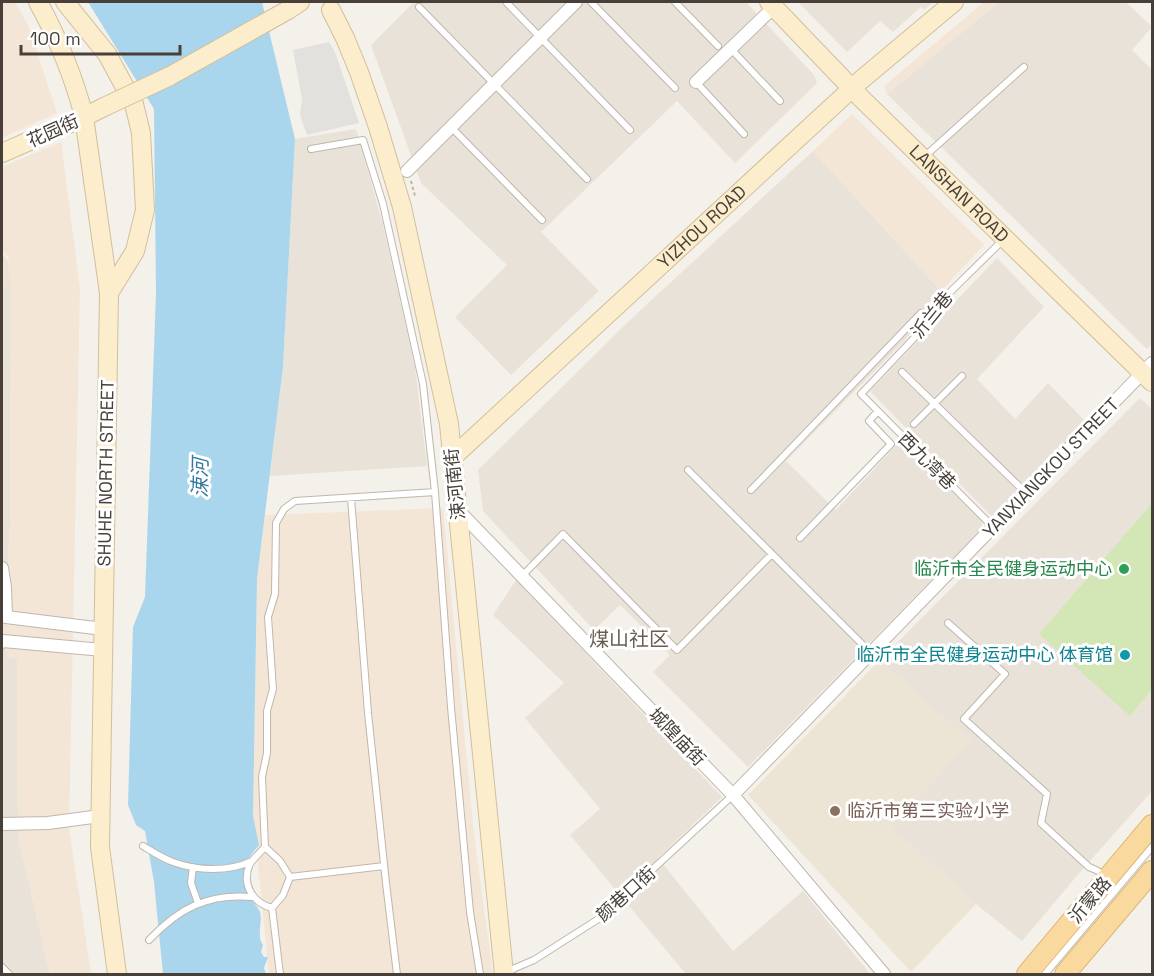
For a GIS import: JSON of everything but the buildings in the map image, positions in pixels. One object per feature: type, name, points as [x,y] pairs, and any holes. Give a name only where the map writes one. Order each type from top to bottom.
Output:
[{"type":"main road","name":"SHUHE NORTH STREET","points":[[38,2],[52,27],[84,117],[109,292],[100,847],[117,975]]},
{"type":"main road","points":[[65,2],[107,54],[134,104],[141,133],[145,210],[135,251],[109,292]]},
{"type":"main road","name":"YIZHOU ROAD","points":[[453,456],[861,80],[954,2]]},
{"type":"main road","name":"涑河南街","points":[[328,4],[359,72],[402,207],[448,424],[505,975]]},
{"type":"main road","name":"LANSHAN ROAD","points":[[772,4],[852,89],[922,158],[1149,373]]},
{"type":"main road","name":"花园街","points":[[2,153],[170,76],[294,6]]},
{"type":"main road","name":"沂蒙路","points":[[1027,975],[1152,825]]},
{"type":"main road","name":"沂蒙路","points":[[1071,972],[1152,871]]},
{"type":"street","points":[[407,171],[576,2]]},
{"type":"street","points":[[696,82],[731,49],[772,4]]},
{"type":"street","name":"YANXIANGKOU STREET","points":[[733,795],[1026,493],[1149,373]]},
{"type":"street","name":"城隍庙街","points":[[458,510],[733,795],[884,975]]},
{"type":"street","points":[[2,568],[6,616],[103,629]]},
{"type":"street","points":[[2,642],[103,650]]},
{"type":"street","points":[[3,822],[48,823],[100,816]]},
{"type":"lane","points":[[506,2],[630,130]]},
{"type":"lane","points":[[591,2],[675,88]]},
{"type":"lane","points":[[675,2],[718,46]]},
{"type":"lane","points":[[419,7],[587,179]]},
{"type":"lane","points":[[731,49],[780,101]]},
{"type":"lane","points":[[922,158],[1024,67]]},
{"type":"lane","points":[[696,82],[744,134]]},
{"type":"lane","points":[[451,127],[542,220]]},
{"type":"lane","points":[[311,149],[363,140],[383,204],[423,384],[435,492],[451,707],[470,912],[480,975]]},
{"type":"lane","name":"沂兰巷","points":[[861,394],[915,337],[934,307],[1004,238]]},
{"type":"lane","points":[[751,490],[921,313]]},
{"type":"lane","points":[[866,372],[874,380]]},
{"type":"lane","points":[[902,372],[1026,493]]},
{"type":"lane","points":[[914,424],[962,376]]},
{"type":"lane","name":"西九湾巷","points":[[861,394],[993,527]]},
{"type":"lane","points":[[800,538],[891,444],[869,421],[878,411]]},
{"type":"lane","points":[[688,470],[871,653]]},
{"type":"lane","points":[[290,877],[280,861],[265,847],[262,777],[267,753],[267,711],[273,689],[268,617],[275,594],[276,523],[284,509],[295,501],[435,492]]},
{"type":"lane","points":[[351,498],[368,713],[398,975]]},
{"type":"lane","points":[[521,576],[562,534],[677,650],[772,554]]},
{"type":"lane","points":[[948,623],[1005,674],[964,719],[1047,794],[1041,823],[1089,867],[1108,878]]},
{"type":"lane","name":"颜巷口街","points":[[505,975],[534,960],[600,918],[733,795]]},
{"type":"lane","points":[[143,846],[185,866],[229,868],[252,861]]},
{"type":"lane","points":[[265,847],[249,867],[247,884],[253,897],[272,908]]},
{"type":"lane","points":[[1045,975],[1152,847]]},
{"type":"lane","points":[[290,877],[384,866]]},
{"type":"lane","points":[[193,867],[191,883],[198,903]]},
{"type":"lane","points":[[280,975],[272,908],[283,895],[290,877]]},
{"type":"lane","points":[[149,939],[177,916],[198,903],[233,896],[253,897]]},
{"type":"lane","points":[[2,967],[9,975]]},
{"type":"shaded area","points":[[2,2],[15,2],[28,25],[57,113],[2,138]]},
{"type":"shaded area","points":[[414,2],[746,2],[814,75],[817,83],[735,163],[677,101],[541,232],[599,291],[511,375],[455,317],[507,265],[421,183],[371,45]]},
{"type":"shaded area","points":[[798,2],[933,2],[924,10],[921,7],[893,32],[880,21],[847,52]]},
{"type":"shaded area","points":[[984,2],[999,2],[887,94],[884,86]]},
{"type":"shaded area","points":[[999,2],[1126,2],[1152,27],[1132,50],[1152,70],[1152,344],[1147,349],[887,94]]},
{"type":"shaded area","points":[[329,42],[335,52],[359,123],[307,135],[300,115],[302,99],[293,50]]},
{"type":"shaded area","points":[[852,114],[984,245],[941,291],[813,151]]},
{"type":"shaded area","points":[[356,129],[383,225],[415,367],[427,466],[270,476],[283,367],[295,139]]},
{"type":"shaded area","points":[[61,142],[80,288],[69,828],[91,974],[50,974],[18,836],[17,659],[7,657],[3,641],[10,526],[11,282],[8,257],[2,250],[2,167]]},
{"type":"shaded area","points":[[813,151],[941,291],[904,341],[786,461],[836,510],[900,441],[982,521],[982,528],[748,767],[653,672],[670,655],[620,605],[594,630],[483,511],[478,470],[630,320]]},
{"type":"shaded area","points":[[2,254],[8,261],[11,282],[2,290]]},
{"type":"shaded area","points":[[997,258],[1044,307],[977,379],[1015,419],[1048,383],[1086,422],[992,517],[870,391]]},
{"type":"shaded area","points":[[11,282],[10,526],[3,641],[17,659],[18,836],[50,974],[2,974],[2,290]]},
{"type":"shaded area","points":[[1140,398],[1152,409],[1152,503],[1039,634],[1131,715],[1152,690],[1152,791],[1022,941],[976,904],[891,827],[971,741],[879,661]]},
{"type":"shaded area","points":[[443,508],[474,835],[493,974],[269,974],[253,816],[257,579],[265,515]]},
{"type":"shaded area","points":[[516,580],[722,797],[658,858],[733,951],[803,891],[870,974],[686,974],[570,835],[600,809],[525,718],[564,683],[493,615]]},
{"type":"shaded area","name":"临沂市第三实验小学","points":[[879,661],[972,741],[891,827],[976,904],[911,972],[748,795]]},
{"type":"green space","name":"临沂市全民健身运动中心","points":[[1152,503],[1152,690],[1130,716],[1039,634]]},
{"type":"water","name":"涑河","points":[[88,2],[262,2],[295,139],[283,367],[257,579],[253,816],[259,845],[250,856],[243,876],[245,889],[260,912],[260,937],[263,945],[261,952],[264,957],[268,957],[264,968],[266,974],[163,974],[154,882],[145,831],[136,825],[128,805],[133,627],[145,597],[156,293],[154,109]]},
{"type":"place","name":"临沂市全民健身运动中心","points":[[1124,569]]},
{"type":"place","name":"临沂市全民健身运动中心 体育馆","points":[[1125,655]]},
{"type":"place","name":"临沂市第三实验小学","points":[[835,811]]},
{"type":"district","name":"煤山社区","points":[[629,639]]}]
